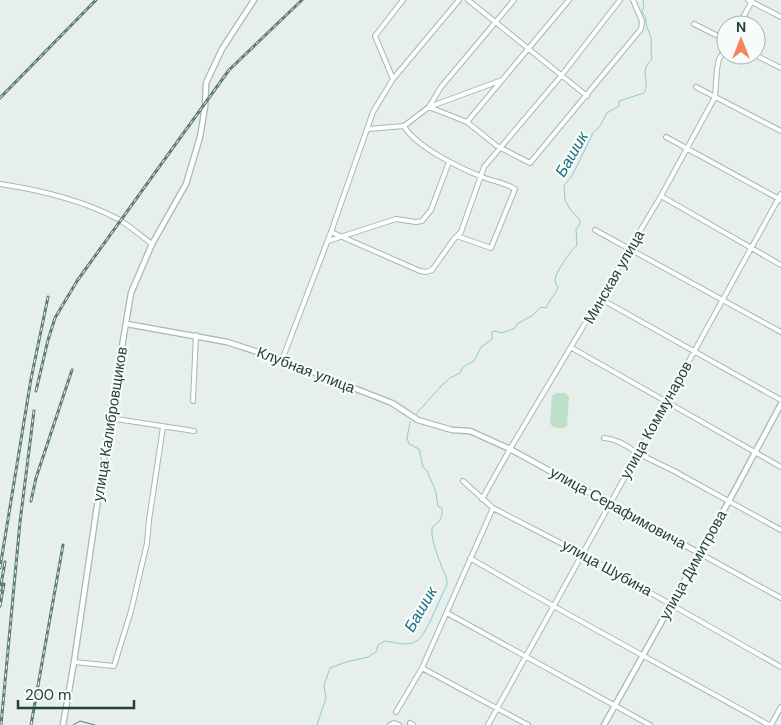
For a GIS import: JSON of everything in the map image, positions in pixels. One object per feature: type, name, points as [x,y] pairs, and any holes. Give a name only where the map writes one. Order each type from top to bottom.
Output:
[{"type":"street","name":"улица Калибровщиков","points":[[63,725],[131,293],[152,244],[186,184],[200,137],[205,107],[206,83],[222,49],[254,0]]},
{"type":"street","points":[[393,79],[375,36],[403,0]]},
{"type":"street","points":[[282,360],[328,241],[373,112],[393,79],[459,0]]},
{"type":"street","points":[[468,0],[587,96]]},
{"type":"street","points":[[429,107],[441,87],[514,0]]},
{"type":"street","points":[[467,122],[569,0]]},
{"type":"street","points":[[331,232],[426,272],[432,270],[461,232],[484,167],[561,76],[620,0]]},
{"type":"street","points":[[429,107],[467,122],[501,147],[530,163],[641,29],[642,21],[633,0]]},
{"type":"street","points":[[744,15],[751,1],[781,17]]},
{"type":"street","points":[[694,24],[716,35]]},
{"type":"street","points":[[766,60],[781,68]]},
{"type":"street","name":"Минская улица","points":[[482,499],[661,196],[715,97],[718,65]]},
{"type":"street","points":[[368,129],[404,126],[429,107],[502,80]]},
{"type":"street","points":[[696,87],[781,131]]},
{"type":"street","points":[[404,126],[420,143],[449,162],[514,188],[515,192],[492,248],[457,236]]},
{"type":"street","points":[[666,137],[780,200]]},
{"type":"street","points":[[328,241],[396,219],[416,222],[425,218],[431,210],[449,162]]},
{"type":"street","points":[[0,184],[48,193],[89,207],[119,220],[152,244]]},
{"type":"street","name":"улица Коммунаров","points":[[488,725],[722,300],[780,200],[781,194]]},
{"type":"street","points":[[661,196],[781,265]]},
{"type":"street","points":[[595,230],[781,332]]},
{"type":"street","points":[[601,299],[781,400]]},
{"type":"street","name":"Клубная улица","points":[[127,324],[218,339],[282,360],[392,403],[418,420],[452,430],[470,431],[480,435]]},
{"type":"street","points":[[193,402],[196,335]]},
{"type":"street","points":[[572,348],[666,403],[781,466]]},
{"type":"street","name":"улица Димитрова","points":[[604,725],[781,404]]},
{"type":"street","points":[[110,418],[194,431]]},
{"type":"street","points":[[74,662],[114,666],[131,611],[147,543],[163,427]]},
{"type":"street","name":"улица Серафимовича","points":[[480,435],[610,503],[781,598]]},
{"type":"street","points":[[604,438],[612,439],[781,530]]},
{"type":"street","name":"улица Шубина","points":[[463,481],[493,508],[582,554],[781,667]]},
{"type":"street","points":[[396,712],[422,668],[493,508]]},
{"type":"street","points":[[470,558],[552,607],[770,725],[781,707]]},
{"type":"street","points":[[447,613],[650,725]]},
{"type":"street","points":[[422,668],[528,725]]},
{"type":"street","points":[[392,724],[399,725]]},
{"type":"green space","points":[[556,393],[565,393],[569,397],[567,426],[563,428],[555,428],[550,423],[552,396]]},
{"type":"waterway","name":"Башик","points":[[416,414],[441,386],[450,378],[460,373],[463,367],[474,361],[481,347],[492,339],[492,332],[502,333],[515,328],[517,324],[533,315],[541,307],[546,308],[557,291],[556,277],[564,262],[577,245],[576,229],[580,224],[580,220],[565,200],[564,186],[573,174],[593,133],[600,126],[607,113],[619,106],[619,101],[644,93],[646,88],[645,72],[652,59],[651,38],[646,18],[642,12],[643,0]]},
{"type":"waterway","name":"Башик","points":[[317,725],[326,698],[324,685],[330,668],[368,657],[376,652],[378,645],[385,641],[405,644],[417,641],[429,623],[447,585],[446,576],[434,545],[432,531],[432,527],[440,519],[442,508],[438,506],[436,492],[427,471],[423,467],[419,449],[409,444],[407,438],[410,422]]},
{"type":"tram line","points":[[73,725],[80,721],[95,725]]},
{"type":"railway","points":[[0,98],[96,0]]},
{"type":"railway","points":[[36,391],[55,318],[77,281],[229,70],[302,0]]},
{"type":"railway","points":[[0,568],[31,379],[48,297]]},
{"type":"railway","points":[[31,501],[36,478],[72,370]]},
{"type":"railway","points":[[1,725],[20,522],[34,411]]},
{"type":"railway","points":[[31,725],[63,545]]},
{"type":"railway","points":[[0,590],[5,562]]},
{"type":"railway","points":[[0,606],[4,584]]}]
